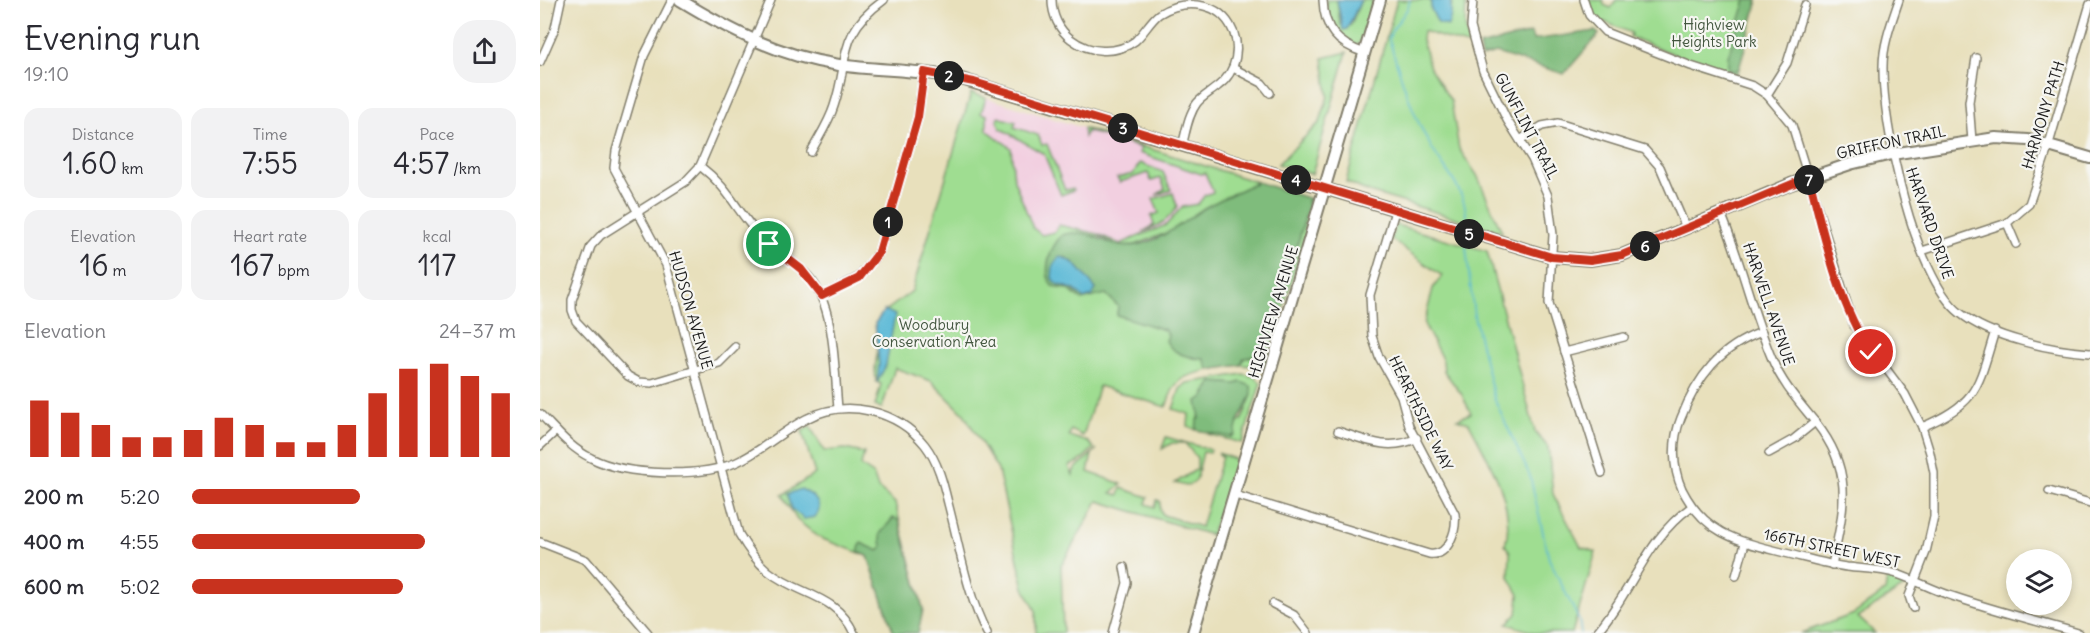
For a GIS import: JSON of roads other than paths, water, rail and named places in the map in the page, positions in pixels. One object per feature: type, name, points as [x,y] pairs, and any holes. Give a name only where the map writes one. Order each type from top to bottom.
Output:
[{"type":"street","points":[[540,62],[555,28],[561,0]]},
{"type":"street","name":"HUDSON AVENUE","points":[[672,0],[644,56],[614,160],[617,174],[666,264],[733,517],[750,551],[768,571],[831,604],[842,614],[854,633]]},
{"type":"street","name":"GRIFFON TRAIL","points":[[680,0],[720,25],[752,40],[799,57],[842,65],[924,72],[974,82],[1552,257],[1606,259],[1637,250],[1809,177],[1892,154],[1972,141],[2010,138],[2049,146],[2090,159]]},
{"type":"street","points":[[735,347],[719,363],[652,383],[633,379],[576,321],[572,310],[585,258],[600,235],[685,182],[700,166],[771,0]]},
{"type":"street","points":[[811,152],[834,109],[842,65],[852,33],[866,14],[884,0]]},
{"type":"street","points":[[1052,0],[1056,21],[1068,37],[1083,47],[1106,51],[1125,47],[1135,40],[1160,13],[1173,5],[1190,2],[1206,4],[1221,14],[1231,27],[1237,52],[1233,68],[1220,86],[1198,102],[1189,120],[1182,146]]},
{"type":"street","points":[[1323,0],[1325,20],[1332,33],[1349,47],[1365,53]]},
{"type":"street","name":"HIGHVIEW AVENUE","points":[[1193,633],[1326,190],[1380,0]]},
{"type":"street","name":"GUNFLINT TRAIL","points":[[1473,0],[1471,20],[1478,58],[1507,120],[1538,171],[1548,196],[1552,221],[1549,303],[1602,473]]},
{"type":"street","points":[[1584,0],[1589,15],[1605,32],[1691,66],[1736,79],[1767,95],[1792,125],[1854,326],[1871,352],[1905,394],[1922,427],[1934,472],[1934,517],[1926,552],[1909,596],[1913,608]]},
{"type":"street","name":"HARVARD DRIVE","points":[[1899,0],[1883,64],[1892,154],[1930,275],[1944,297],[1970,320],[1995,331],[2047,346],[2090,353]]},
{"type":"street","name":"HARMONY PATH","points":[[1922,251],[2007,223],[2025,209],[2032,197],[2049,146],[2090,4]]},
{"type":"street","points":[[1767,95],[1787,63],[1805,5]]},
{"type":"street","points":[[1972,141],[1969,102],[1976,58]]},
{"type":"street","points":[[1233,68],[1262,83],[1270,93]]},
{"type":"street","points":[[822,296],[859,278],[879,252],[918,117],[924,72]]},
{"type":"street","points":[[1520,140],[1542,126],[1558,123],[1645,150],[1660,167],[1686,228]]},
{"type":"street","points":[[700,166],[727,190],[760,236],[801,269],[822,296],[828,318],[838,408]]},
{"type":"street","name":"HEARTHSIDE WAY","points":[[1235,495],[1436,555],[1448,546],[1456,518],[1409,426],[1401,396],[1379,357],[1370,325],[1369,306],[1374,277],[1395,211]]},
{"type":"street","name":"HARWELL AVENUE","points":[[1721,213],[1738,253],[1762,332],[1782,380],[1831,444],[1844,482],[1844,510],[1832,565]]},
{"type":"street","points":[[2007,223],[2016,244]]},
{"type":"street","points":[[1922,427],[1955,411],[1971,396],[1979,382],[1995,331]]},
{"type":"street","name":"166TH STREET WEST","points":[[1762,332],[1732,345],[1714,361],[1701,379],[1681,418],[1675,441],[1676,468],[1680,484],[1691,507],[1716,530],[1745,543],[1832,565],[1886,572],[1954,597],[2078,633]]},
{"type":"street","points":[[1564,352],[1624,337]]},
{"type":"street","points":[[540,414],[556,431],[590,458],[615,467],[691,472],[720,468],[750,456],[808,418],[838,408],[867,410],[889,417],[909,429],[926,446],[942,479],[977,610],[987,633]]},
{"type":"street","points":[[1769,453],[1794,439],[1815,422]]},
{"type":"street","points":[[540,447],[556,431]]},
{"type":"street","points":[[1338,431],[1388,446],[1398,446],[1417,438]]},
{"type":"street","points":[[2049,491],[2090,503]]},
{"type":"street","points":[[1596,633],[1619,606],[1659,535],[1691,507]]},
{"type":"street","points":[[540,542],[586,560],[648,633]]},
{"type":"street","points":[[1736,576],[1745,543]]},
{"type":"street","points":[[1113,633],[1127,583],[1124,567]]},
{"type":"street","points":[[1272,604],[1294,615],[1308,633]]},
{"type":"water","points":[[1337,0],[1361,0],[1347,29],[1343,30]]},
{"type":"water","points":[[1431,0],[1451,0],[1448,26],[1438,23],[1431,9]]},
{"type":"water","points":[[1059,257],[1065,258],[1080,269],[1096,289],[1092,296],[1084,299],[1075,290],[1055,283],[1052,278],[1053,265]]},
{"type":"water","points":[[885,310],[895,315],[886,365],[877,383],[879,364],[875,323]]},
{"type":"water","points":[[801,489],[813,497],[818,504],[818,513],[815,517],[804,519],[792,509],[788,494]]},
{"type":"waterway","points":[[1410,0],[1409,6],[1389,39],[1417,119],[1458,188],[1466,217]]},
{"type":"waterway","points":[[1466,247],[1474,316],[1494,398],[1530,476],[1549,559],[1579,620],[1581,633]]},
{"type":"park label","name":"Highview Heights Park","points":[[1714,32]]},
{"type":"park label","name":"Woodbury Conservation Area","points":[[934,332]]}]
